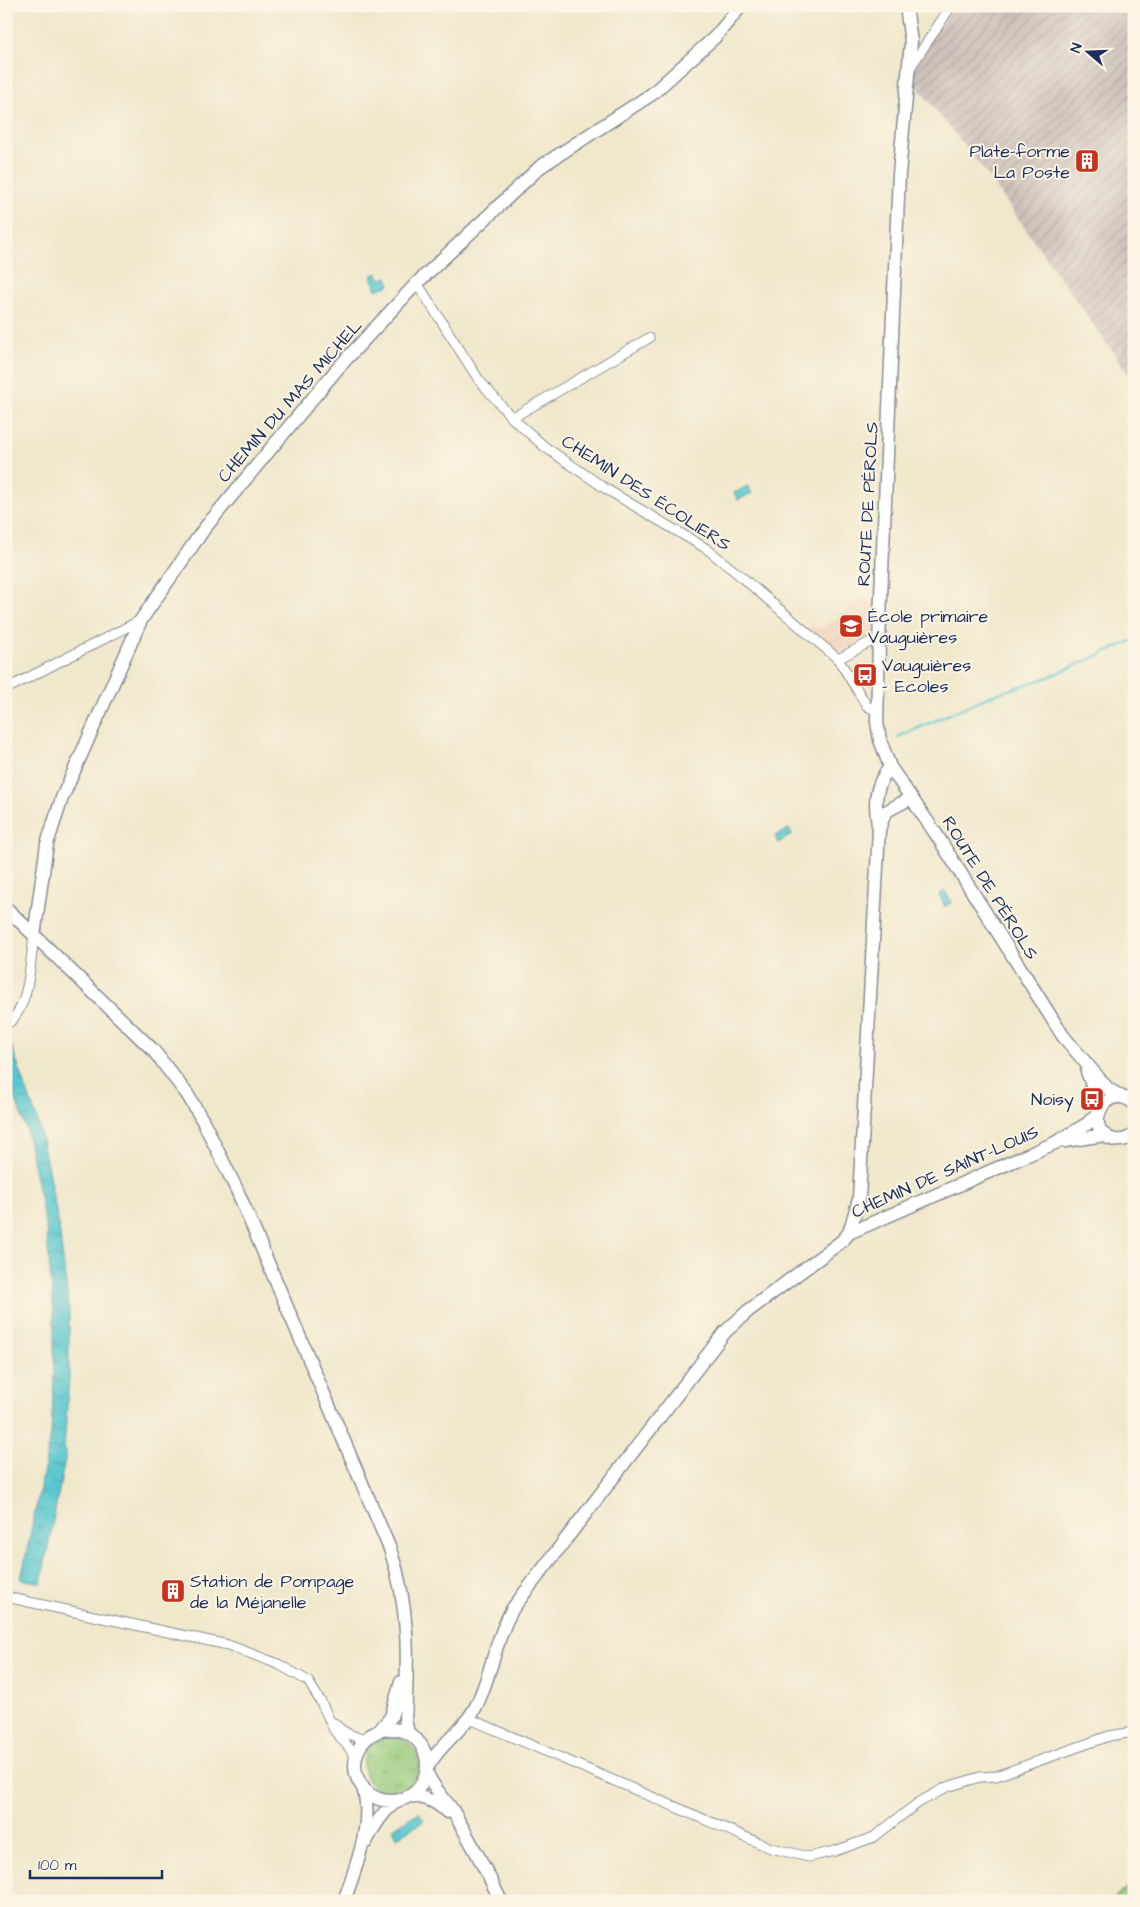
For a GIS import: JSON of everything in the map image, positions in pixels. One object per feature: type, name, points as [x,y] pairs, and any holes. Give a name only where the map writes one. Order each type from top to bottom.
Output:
[{"type":"street","name":"CHEMIN DU MAS MICHEL","points":[[34,936],[47,844],[62,798],[141,620],[204,529],[338,368],[417,283],[540,167],[652,94],[715,37],[741,6]]},
{"type":"street","name":"ROUTE DE PÉROLS","points":[[906,6],[911,42],[899,174],[879,643],[877,711],[880,740],[890,767],[936,834],[1058,1028],[1085,1064],[1108,1090],[1130,1099]]},
{"type":"street","points":[[910,68],[952,6]]},
{"type":"street","name":"CHEMIN DES ÉCOLIERS","points":[[417,283],[479,380],[512,418],[545,447],[606,489],[707,549],[838,659],[867,706],[877,711]]},
{"type":"street","points":[[512,418],[649,338]]},
{"type":"street","points":[[6,689],[141,620]]},
{"type":"street","points":[[838,659],[870,642],[879,643]]},
{"type":"street","points":[[849,1233],[859,1199],[879,830],[876,812],[878,785],[890,767]]},
{"type":"street","points":[[879,830],[885,812],[911,798]]},
{"type":"street","points":[[6,908],[153,1050],[187,1094],[204,1121],[237,1190],[390,1549],[400,1578],[404,1603],[405,1720],[408,1732]]},
{"type":"street","points":[[7,1025],[18,1016],[24,1000],[34,936]]},
{"type":"street","name":"ROUTE DE PÉROLS","points":[[1085,1064],[1099,1111],[1098,1125],[1105,1135]]},
{"type":"street","name":"CHEMIN DE SAINT-LOUIS","points":[[427,1770],[434,1756],[468,1718],[478,1702],[504,1624],[513,1608],[718,1340],[748,1310],[849,1233],[1056,1143],[1087,1124],[1109,1099],[1130,1099]]},
{"type":"street","points":[[1105,1135],[1118,1140],[1131,1140]]},
{"type":"street","name":"CHEMIN DE SAINT-LOUIS","points":[[1056,1143],[1105,1135]]},
{"type":"street","points":[[6,1596],[228,1645],[278,1664],[308,1681],[334,1730],[351,1750],[368,1810],[358,1858],[344,1901]]},
{"type":"street","points":[[355,1760],[359,1748],[366,1738],[380,1730],[391,1717],[398,1698],[406,1662]]},
{"type":"street","points":[[328,1716],[338,1728],[348,1734],[356,1738],[366,1738]]},
{"type":"street","points":[[468,1718],[771,1848],[808,1857],[835,1851],[874,1837],[918,1803],[947,1787],[980,1777],[996,1776],[1109,1736],[1134,1732]]},
{"type":"street","points":[[358,1858],[389,1806],[404,1798],[423,1782],[427,1770],[427,1759],[420,1742],[408,1732],[399,1729],[380,1730]]},
{"type":"street","points":[[420,1742],[440,1742],[454,1735]]},
{"type":"street","points":[[427,1770],[436,1791],[451,1809],[501,1901]]},
{"type":"street","points":[[363,1787],[379,1799],[422,1797],[434,1802],[464,1831]]},
{"type":"shaded area","points":[[954,6],[1134,6],[1134,382],[983,169],[915,84],[910,68]]},
{"type":"shaded area","name":"École primaire Vauguières","points":[[863,599],[875,600],[876,633],[838,653],[810,628],[815,626],[817,629],[823,627],[838,618],[837,615]]},
{"type":"green space","points":[[385,1737],[397,1737],[407,1741],[415,1749],[419,1765],[415,1781],[407,1789],[397,1793],[385,1793],[375,1789],[367,1781],[363,1771],[363,1759],[367,1749],[375,1741]]},
{"type":"green space","points":[[1134,1882],[1134,1901],[1111,1901]]},
{"type":"water","points":[[377,273],[381,279],[387,277],[390,285],[376,290],[371,276]]},
{"type":"water","points":[[748,486],[752,493],[738,500],[734,493]]},
{"type":"water","points":[[789,829],[792,835],[778,843],[775,836]]},
{"type":"water","points":[[945,891],[952,902],[945,907],[939,894]]},
{"type":"water","points":[[6,1030],[39,1125],[59,1226],[69,1311],[69,1377],[64,1449],[66,1454],[41,1583],[21,1579],[51,1435],[54,1377],[54,1313],[46,1228],[26,1129],[6,1071]]},
{"type":"water","points":[[419,1812],[424,1821],[397,1837],[393,1828]]},
{"type":"waterway","points":[[898,737],[990,696],[1046,678],[1134,640]]},
{"type":"place","name":"Plate-forme La Poste","points":[[1087,161]]},
{"type":"place","name":"École primaire Vauguières","points":[[851,626]]},
{"type":"place","name":"Vauguières - Ecoles","points":[[865,675]]},
{"type":"place","name":"Noisy","points":[[1092,1099]]},
{"type":"place","name":"Station de Pompage de la Méjanelle","points":[[173,1591]]}]
